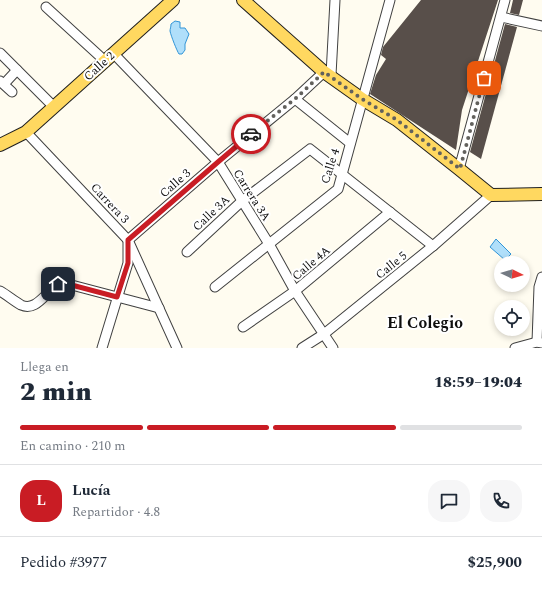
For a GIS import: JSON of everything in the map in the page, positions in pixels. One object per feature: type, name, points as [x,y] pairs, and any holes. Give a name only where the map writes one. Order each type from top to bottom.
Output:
[{"type":"main road","name":"Calle 2","points":[[0,145],[26,132],[173,0]]},
{"type":"main road","points":[[243,0],[327,73],[362,99],[397,120],[491,195],[542,194]]},
{"type":"street","points":[[327,73],[335,0]]},
{"type":"street","name":"Calle 4","points":[[215,287],[338,189],[390,0]]},
{"type":"street","points":[[460,169],[505,0]]},
{"type":"street","name":"Carrera 3A","points":[[46,7],[109,57],[218,162],[269,244],[295,291],[334,348]]},
{"type":"street","points":[[501,17],[542,26]]},
{"type":"street","points":[[0,53],[54,107]]},
{"type":"street","points":[[12,92],[2,83],[17,70]]},
{"type":"street","name":"Calle 3","points":[[128,240],[218,162],[327,73]]},
{"type":"street","points":[[295,99],[350,143]]},
{"type":"street","name":"Carrera 3","points":[[26,132],[128,240],[177,348]]},
{"type":"street","name":"Calle 3A","points":[[187,252],[242,201],[310,149],[342,174]]},
{"type":"street","points":[[342,174],[433,246]]},
{"type":"street","name":"Calle 5","points":[[302,348],[324,334],[433,246],[491,195]]},
{"type":"street","name":"Calle 4A","points":[[243,327],[295,291],[390,212]]},
{"type":"street","points":[[102,348],[128,263],[128,240]]},
{"type":"street","points":[[515,348],[540,342],[540,288],[542,277]]},
{"type":"street","points":[[0,291],[22,305],[28,307],[35,305],[52,288],[58,284],[64,283],[159,308]]},
{"type":"water","points":[[175,21],[180,22],[180,28],[185,28],[189,34],[185,44],[185,50],[182,54],[179,54],[170,31],[171,24]]},
{"type":"water","points":[[496,239],[511,254],[509,256],[500,256],[490,247]]},
{"type":"building","points":[[421,0],[498,0],[462,110],[456,150],[370,94],[376,75],[386,59],[381,55],[383,47]]},
{"type":"building","points":[[513,0],[523,0],[519,15],[510,13]]},
{"type":"building","points":[[505,24],[517,27],[481,159],[470,152]]},
{"type":"way so far","points":[[251,134],[295,99],[324,72],[362,99],[397,120],[460,169],[484,78]]},
{"type":"district","name":"El Colegio","points":[[425,322]]},
{"type":"route","points":[[58,284],[64,283],[117,297],[128,263],[128,240],[251,134]]}]
